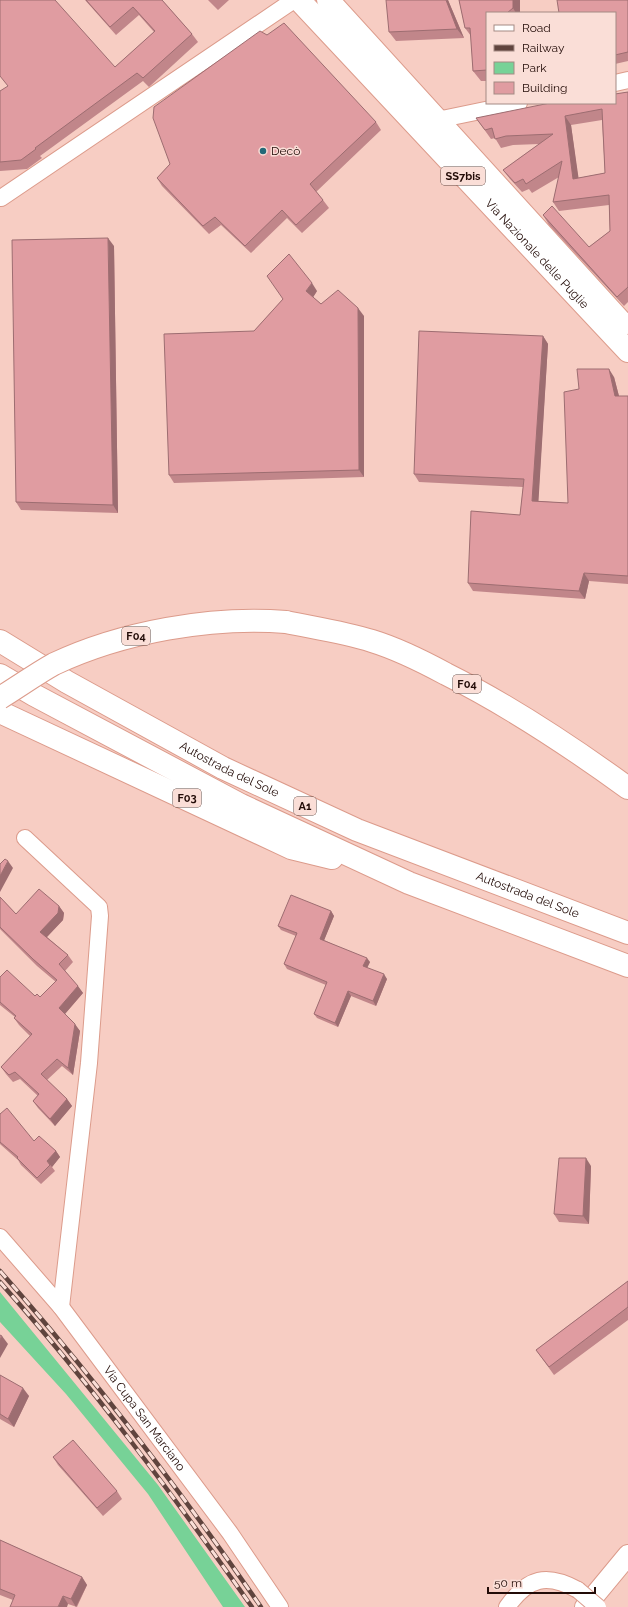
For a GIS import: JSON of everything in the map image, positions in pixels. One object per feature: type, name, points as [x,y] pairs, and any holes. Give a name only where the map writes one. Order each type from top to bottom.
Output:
[{"type":"main road","name":"Via Nazionale delle Puglie","points":[[299,0],[430,127],[628,330]]},
{"type":"main road","name":"Via Nazionale delle Puglie","points":[[328,0],[430,127],[628,351]]},
{"type":"main road","name":"F04","points":[[0,698],[53,665],[84,651],[126,637],[201,624],[258,620],[286,622],[335,631],[372,641],[410,655],[482,692],[520,715],[595,764],[628,788]]},
{"type":"main road","name":"Autostrada del Sole","points":[[0,641],[67,682],[223,768],[350,827],[628,933]]},
{"type":"main road","name":"A1","points":[[0,675],[34,695],[241,805],[409,883],[628,966]]},
{"type":"main road","name":"F03","points":[[0,712],[291,848],[380,869]]},
{"type":"street","points":[[1,198],[294,0]]},
{"type":"street","points":[[430,127],[515,104]]},
{"type":"street","points":[[25,838],[99,906],[100,916],[89,1063],[61,1307]]},
{"type":"street","name":"Via Cupa San Marciano","points":[[0,1237],[61,1307],[230,1533],[280,1607]]},
{"type":"street","points":[[582,1599],[628,1555]]},
{"type":"street","points":[[507,1607],[522,1590],[540,1580],[551,1579],[568,1584],[582,1599],[598,1607]]},
{"type":"green space","points":[[0,1292],[158,1485],[245,1607],[223,1607],[148,1494],[66,1394],[0,1322]]},
{"type":"building","points":[[0,0],[55,0],[115,67],[155,31],[133,7],[110,27],[86,0],[162,0],[192,34],[143,78],[137,73],[21,160],[0,162],[0,91],[8,86],[0,76]]},
{"type":"building","points":[[386,0],[446,0],[457,29],[389,32]]},
{"type":"building","points":[[459,0],[513,0],[513,8],[508,12],[486,12],[486,70],[473,71],[470,28],[465,28]]},
{"type":"building","points":[[557,0],[628,0],[628,52],[616,55],[616,12],[559,12]]},
{"type":"building","name":"Decò","points":[[284,23],[376,122],[310,184],[323,200],[296,225],[282,210],[245,246],[215,217],[203,226],[157,178],[170,164],[153,118],[154,107],[260,31],[267,35]]},
{"type":"building","points":[[628,92],[628,287],[617,297],[543,215],[552,206],[589,247],[610,231],[609,195],[553,202],[562,161],[526,184],[523,179],[515,183],[503,170],[553,134],[506,136],[495,139],[492,128],[485,130],[476,118],[545,104],[616,104],[616,94]],"holes":[[[602,109],[605,173],[573,179],[565,116]]]},
{"type":"building","points":[[108,238],[113,505],[16,502],[12,240]]},
{"type":"building","points":[[289,254],[312,283],[306,291],[321,304],[338,290],[358,308],[359,470],[169,475],[164,334],[254,331],[283,299],[267,276]]},
{"type":"building","points":[[419,331],[543,336],[532,501],[568,503],[564,392],[579,389],[577,369],[609,369],[615,396],[628,396],[628,576],[584,573],[579,591],[468,583],[471,511],[520,515],[524,479],[414,474]]},
{"type":"building","points":[[5,859],[8,861],[0,876],[0,864]]},
{"type":"building","points":[[39,889],[59,906],[58,913],[40,932],[68,955],[59,964],[78,986],[59,1008],[75,1024],[68,1068],[57,1059],[41,1074],[67,1099],[50,1119],[33,1101],[39,1094],[15,1072],[9,1075],[1,1067],[32,1034],[14,1018],[16,1016],[0,1002],[0,977],[7,970],[35,996],[37,994],[40,997],[57,980],[0,927],[0,897],[16,914]]},
{"type":"building","points":[[291,895],[331,911],[320,939],[367,958],[363,966],[384,974],[373,1001],[348,991],[335,1023],[314,1014],[327,982],[284,964],[297,933],[278,926]]},
{"type":"building","points":[[7,1108],[34,1141],[39,1136],[56,1151],[47,1161],[50,1165],[37,1178],[17,1158],[18,1157],[0,1142],[0,1114]]},
{"type":"building","points":[[559,1158],[586,1158],[583,1216],[554,1214]]},
{"type":"building","points":[[628,1281],[628,1307],[549,1367],[536,1350]]},
{"type":"building","points":[[0,1375],[23,1388],[8,1419],[0,1414]]},
{"type":"building","points":[[73,1440],[117,1491],[97,1508],[53,1457]]},
{"type":"building","points":[[0,1540],[82,1577],[71,1599],[63,1596],[58,1607],[10,1607],[15,1595],[0,1589]]},
{"type":"railway","points":[[0,1271],[103,1393],[168,1477],[261,1607]]},
{"type":"railway","points":[[0,1282],[99,1400],[162,1482],[252,1607]]},
{"type":"place","name":"Decò","points":[[263,151]]}]
